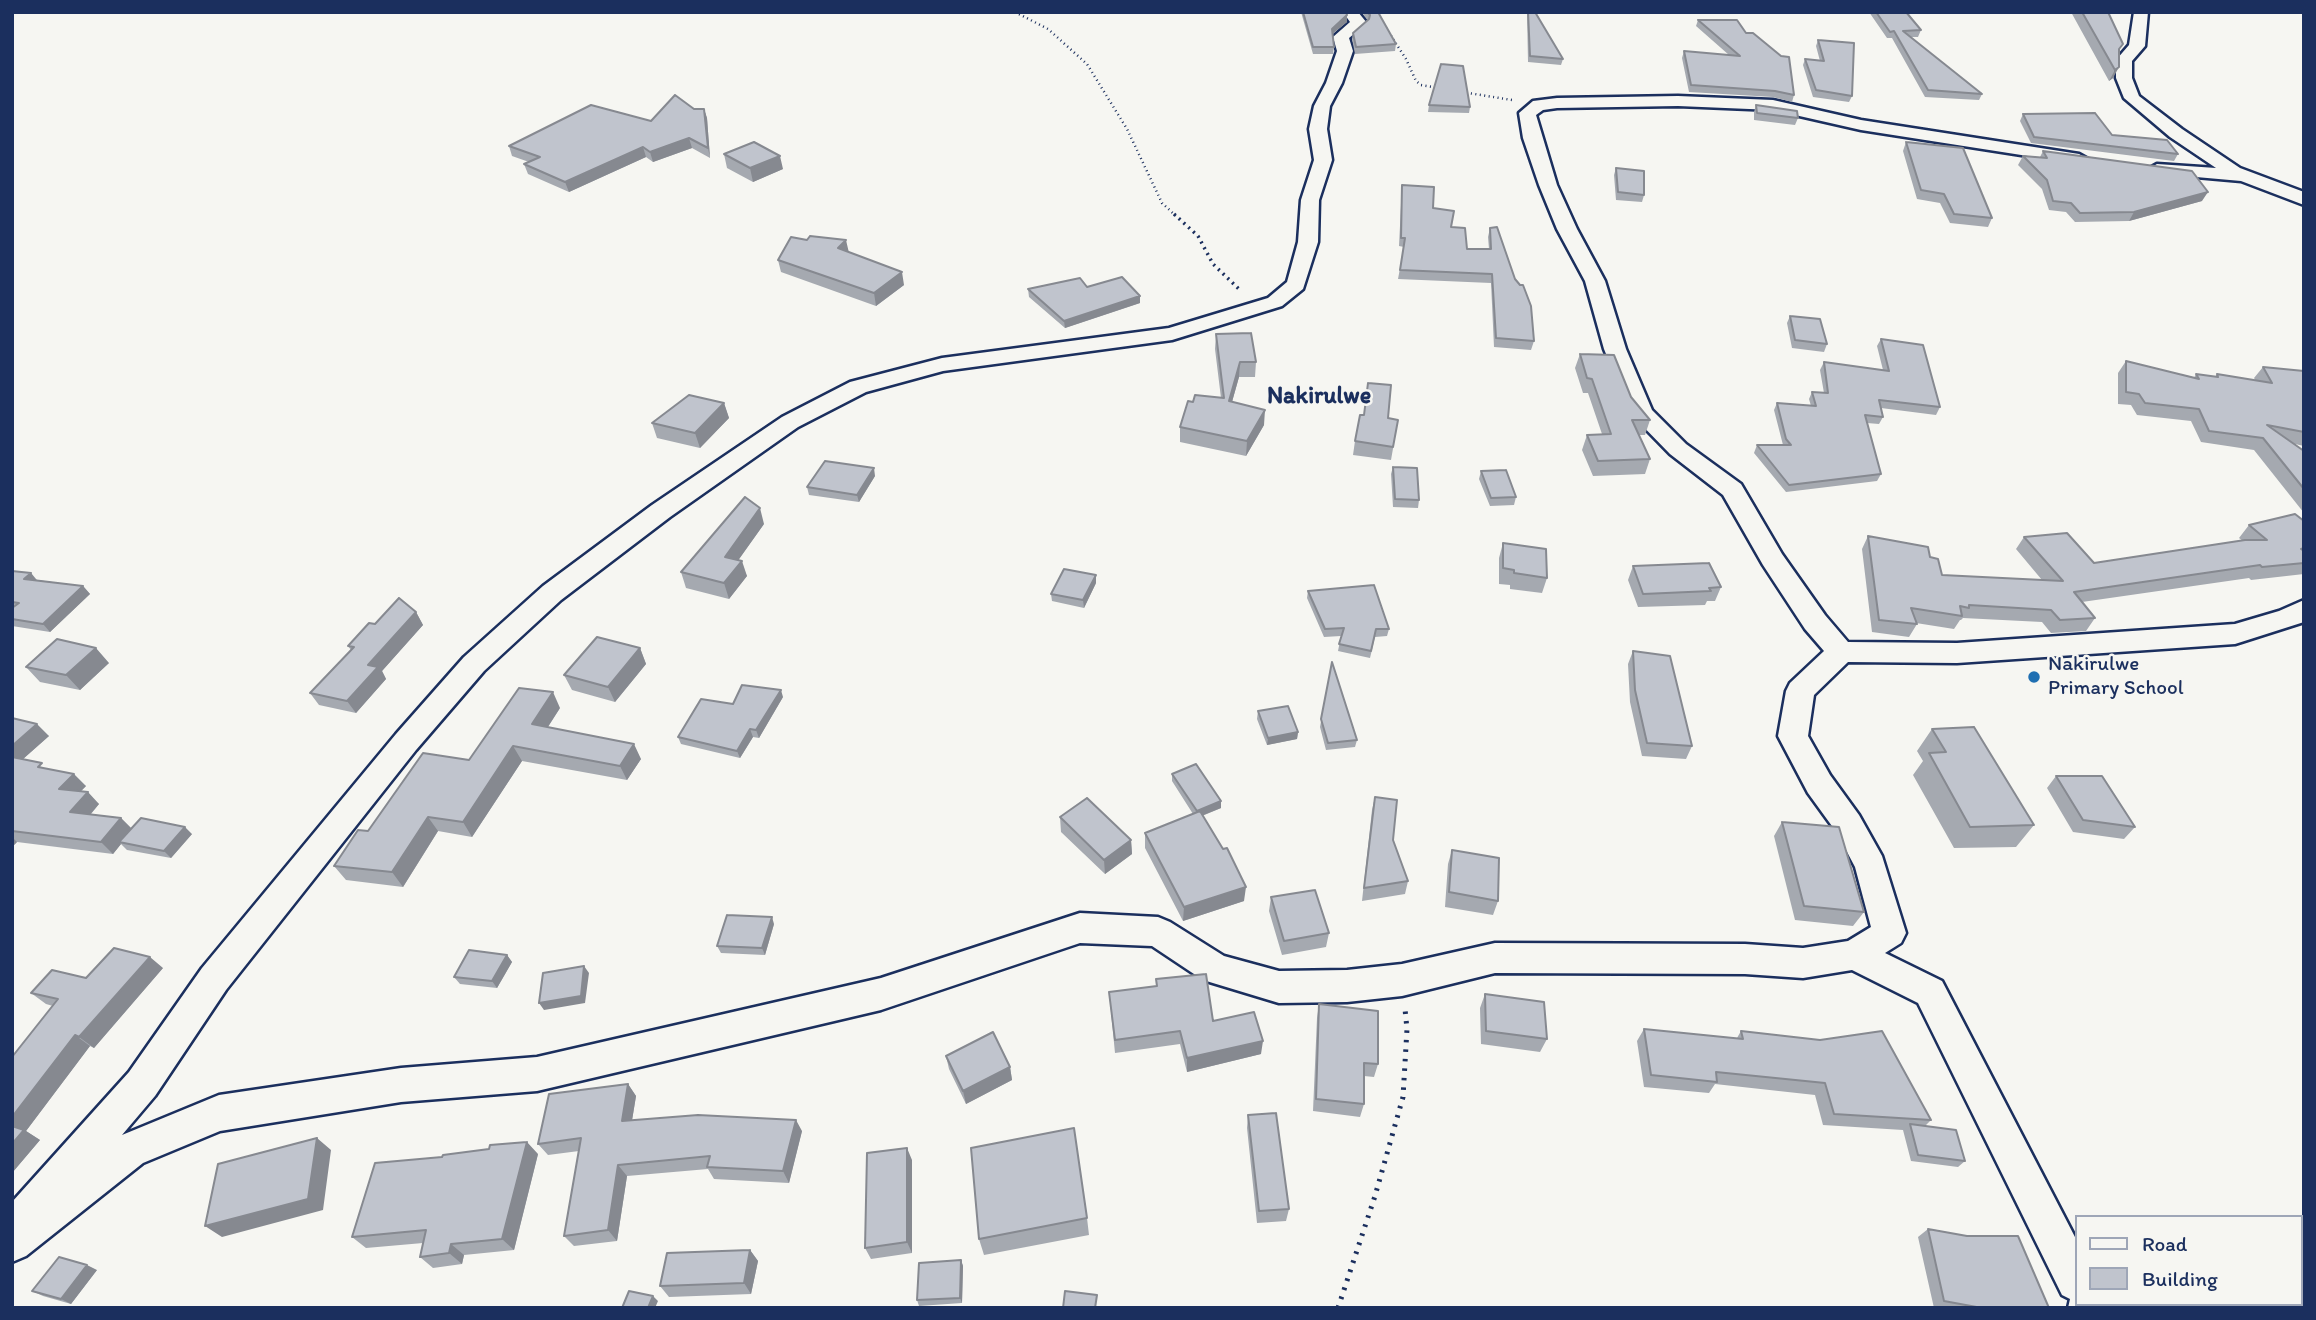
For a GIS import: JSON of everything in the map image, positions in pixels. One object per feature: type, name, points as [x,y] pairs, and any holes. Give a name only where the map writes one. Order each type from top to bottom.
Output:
[{"type":"street","points":[[2141,12],[2137,46],[2124,61],[2124,78],[2132,98],[2176,134],[2234,172],[2304,199]]},
{"type":"street","points":[[12,1231],[142,1084],[214,979],[406,742],[474,664],[552,593],[661,510],[790,422],[858,387],[942,365],[1172,334],[1275,302],[1296,285],[1308,242],[1310,200],[1323,160],[1318,129],[1322,106],[1334,83],[1345,51],[1341,37],[1355,17]]},
{"type":"street","points":[[1841,652],[1815,622],[1772,559],[1732,490],[1678,449],[1642,413],[1615,349],[1595,281],[1567,229],[1532,138],[1527,114],[1539,104],[1678,101],[1773,105],[1861,125],[2102,162]]},
{"type":"street","points":[[2141,167],[2245,176]]},
{"type":"street","points":[[12,1242],[130,1150],[219,1113],[401,1085],[537,1074],[881,995],[1080,928],[1158,932],[1215,969],[1279,987],[1347,986],[1402,980],[1495,958],[1745,959],[1803,963],[1854,955],[1889,933],[1871,866],[1848,824],[1819,784],[1793,736],[1800,691],[1841,652],[1957,653],[2071,647],[2235,634],[2299,620]]},
{"type":"street","points":[[1854,955],[1930,992],[2074,1276]]},
{"type":"path","points":[[1015,12],[1048,29],[1087,65],[1127,129],[1162,203],[1198,236],[1213,264],[1259,307]]},
{"type":"path","points":[[1355,17],[1385,26],[1416,81],[1421,85],[1539,104]]},
{"type":"path","points":[[1338,1308],[1375,1196],[1403,1097],[1407,1029],[1402,980]]},
{"type":"building","points":[[1303,12],[1346,12],[1347,15],[1332,29],[1334,47],[1313,47]]},
{"type":"building","points":[[1367,12],[1378,12],[1396,44],[1356,47],[1353,33],[1369,19]]},
{"type":"building","points":[[1528,12],[1535,12],[1563,59],[1530,56]]},
{"type":"building","points":[[1876,12],[1906,12],[1921,30],[1903,31],[1982,94],[1928,90],[1894,31],[1890,32]]},
{"type":"building","points":[[2082,12],[2108,12],[2123,44],[2119,49],[2119,67],[2115,70]]},
{"type":"building","points":[[1698,20],[1737,20],[1746,33],[1753,33],[1781,56],[1789,57],[1794,95],[1775,91],[1691,85],[1684,51],[1740,56]]},
{"type":"building","points":[[1818,40],[1854,43],[1852,96],[1816,90],[1805,59],[1824,61]]},
{"type":"building","points":[[1441,64],[1463,66],[1470,107],[1429,105]]},
{"type":"building","points":[[675,95],[694,109],[704,109],[708,148],[689,138],[650,152],[643,147],[565,182],[524,164],[540,157],[509,146],[591,105],[651,121]]},
{"type":"building","points":[[1756,105],[1797,111],[1798,118],[1757,113]]},
{"type":"building","points":[[2095,113],[2112,135],[2167,140],[2178,154],[2034,137],[2023,114]]},
{"type":"building","points":[[754,142],[780,156],[750,168],[724,154]]},
{"type":"building","points":[[1906,142],[1963,148],[1992,218],[1954,214],[1944,194],[1921,190]]},
{"type":"building","points":[[2043,151],[2192,171],[2208,192],[2134,212],[2080,213],[2071,203],[2053,201],[2047,180],[2023,156],[2047,158]]},
{"type":"building","points":[[1616,168],[1644,171],[1644,195],[1618,192]]},
{"type":"building","points":[[1402,185],[1434,187],[1433,208],[1454,211],[1451,227],[1465,228],[1467,249],[1491,249],[1490,228],[1497,227],[1515,279],[1523,285],[1531,306],[1534,341],[1496,338],[1492,274],[1400,270],[1405,238],[1401,238]]},
{"type":"building","points":[[810,236],[846,240],[838,248],[902,272],[874,293],[778,260],[791,237],[807,240]]},
{"type":"building","points":[[1122,277],[1140,296],[1064,321],[1028,289],[1080,278],[1087,287]]},
{"type":"building","points":[[1790,316],[1820,319],[1827,344],[1795,340]]},
{"type":"building","points":[[1251,333],[1256,362],[1240,362],[1229,401],[1265,410],[1247,441],[1180,427],[1188,401],[1193,402],[1195,395],[1224,398],[1216,334]]},
{"type":"building","points":[[1881,339],[1923,345],[1940,407],[1879,400],[1883,417],[1865,415],[1881,474],[1789,485],[1757,445],[1791,445],[1786,439],[1777,403],[1816,406],[1812,392],[1828,393],[1824,362],[1889,371]]},
{"type":"building","points":[[1580,354],[1614,355],[1631,397],[1650,420],[1632,420],[1650,459],[1598,461],[1587,435],[1611,434],[1592,379],[1587,378]]},
{"type":"building","points":[[2126,361],[2199,379],[2196,374],[2218,377],[2217,374],[2272,383],[2263,367],[2304,371],[2304,432],[2267,425],[2304,451],[2304,489],[2263,438],[2209,431],[2199,409],[2145,403],[2139,394],[2126,392]]},
{"type":"building","points":[[1368,383],[1391,385],[1388,418],[1398,420],[1393,447],[1355,441],[1360,415],[1364,415]]},
{"type":"building","points":[[689,395],[724,403],[695,433],[652,423]]},
{"type":"building","points":[[825,461],[874,468],[857,495],[807,487]]},
{"type":"building","points":[[1393,467],[1417,468],[1419,500],[1395,499]]},
{"type":"building","points":[[1506,470],[1516,497],[1491,498],[1481,471]]},
{"type":"building","points":[[745,497],[760,508],[725,557],[742,561],[724,583],[681,572]]},
{"type":"building","points":[[2295,514],[2304,521],[2304,548],[2301,549],[2304,551],[2304,563],[2260,565],[2074,592],[2095,618],[2060,620],[2051,610],[1969,605],[1969,608],[1960,606],[1962,616],[1911,608],[1917,624],[1879,620],[1868,536],[1928,547],[1930,557],[1938,559],[1942,575],[2063,581],[2024,537],[2067,533],[2094,563],[2245,540],[2267,540],[2249,525]]},
{"type":"building","points":[[1503,543],[1546,549],[1547,578],[1514,573],[1514,570],[1503,568]]},
{"type":"building","points":[[1709,563],[1721,587],[1709,588],[1711,591],[1643,594],[1633,566]]},
{"type":"building","points":[[1064,569],[1096,575],[1083,600],[1051,594]]},
{"type":"building","points":[[12,571],[31,573],[24,579],[83,586],[43,624],[12,619],[12,608],[19,603],[12,602]]},
{"type":"building","points":[[1374,585],[1389,629],[1376,629],[1371,651],[1339,644],[1344,628],[1325,629],[1308,591]]},
{"type":"building","points":[[399,598],[416,612],[368,665],[378,667],[347,701],[310,693],[354,647],[348,646],[369,623],[375,624]]},
{"type":"building","points":[[597,637],[640,648],[608,687],[564,675]]},
{"type":"building","points":[[57,639],[96,648],[66,675],[26,667]]},
{"type":"building","points":[[1633,651],[1670,656],[1692,746],[1647,743],[1635,690]]},
{"type":"building","points":[[1332,662],[1357,740],[1328,743],[1321,719]]},
{"type":"building","points":[[742,685],[781,690],[756,730],[750,729],[737,751],[678,737],[701,699],[733,704]]},
{"type":"building","points":[[519,688],[553,692],[532,724],[634,744],[620,766],[513,746],[463,822],[428,817],[392,872],[334,866],[358,830],[368,831],[423,753],[469,760]]},
{"type":"building","points":[[1288,706],[1298,732],[1268,738],[1258,711]]},
{"type":"building","points":[[12,718],[37,724],[12,746]]},
{"type":"building","points":[[1974,727],[2034,825],[1970,827],[1929,753],[1946,752],[1932,729]]},
{"type":"building","points":[[12,757],[42,763],[38,767],[74,774],[59,789],[88,792],[70,812],[121,818],[101,842],[12,831]]},
{"type":"building","points":[[1196,764],[1221,801],[1197,811],[1172,774]]},
{"type":"building","points":[[2056,776],[2102,776],[2135,827],[2083,820]]},
{"type":"building","points":[[1375,797],[1397,800],[1393,840],[1408,881],[1364,888]]},
{"type":"building","points":[[1087,798],[1131,840],[1104,860],[1060,817]]},
{"type":"building","points":[[1200,811],[1223,849],[1227,848],[1246,887],[1184,907],[1145,833]]},
{"type":"building","points":[[141,818],[185,827],[164,851],[119,842]]},
{"type":"building","points":[[1782,822],[1839,827],[1864,912],[1804,906]]},
{"type":"building","points":[[1452,850],[1499,858],[1498,901],[1449,892]]},
{"type":"building","points":[[1315,890],[1329,933],[1284,941],[1271,897]]},
{"type":"building","points":[[727,915],[772,917],[762,948],[717,946]]},
{"type":"building","points":[[114,948],[150,957],[79,1037],[75,1035],[12,1117],[12,1057],[58,999],[31,993],[52,970],[86,978]]},
{"type":"building","points":[[469,950],[507,955],[492,981],[454,977]]},
{"type":"building","points":[[584,966],[581,996],[539,1003],[543,973]]},
{"type":"building","points":[[1206,974],[1213,1021],[1254,1012],[1263,1041],[1187,1058],[1180,1031],[1115,1040],[1109,992],[1157,986],[1156,979]]},
{"type":"building","points":[[1485,994],[1544,1002],[1547,1039],[1486,1031]]},
{"type":"building","points":[[1319,1004],[1378,1011],[1378,1064],[1364,1063],[1364,1104],[1316,1099]]},
{"type":"building","points":[[1644,1029],[1743,1039],[1741,1031],[1820,1040],[1882,1031],[1931,1120],[1834,1114],[1825,1083],[1716,1072],[1717,1082],[1651,1075]]},
{"type":"building","points":[[993,1032],[1010,1067],[963,1091],[946,1056]]},
{"type":"building","points":[[628,1084],[622,1121],[698,1115],[796,1120],[783,1171],[707,1167],[710,1156],[618,1165],[608,1230],[564,1236],[581,1138],[538,1144],[549,1094]]},
{"type":"building","points":[[1276,1113],[1289,1209],[1259,1211],[1248,1115]]},
{"type":"building","points":[[1910,1124],[1956,1130],[1965,1161],[1918,1155]]},
{"type":"building","points":[[12,1126],[24,1130],[12,1144]]},
{"type":"building","points":[[1074,1128],[1087,1218],[979,1239],[971,1148]]},
{"type":"building","points":[[317,1138],[308,1199],[205,1226],[218,1164]]},
{"type":"building","points":[[527,1142],[502,1239],[451,1244],[449,1253],[420,1257],[426,1230],[352,1237],[375,1163],[442,1157],[489,1149],[490,1145]]},
{"type":"building","points":[[907,1148],[907,1242],[865,1248],[867,1153]]},
{"type":"building","points":[[1928,1229],[1967,1236],[2018,1236],[2049,1308],[1982,1308],[1944,1301]]},
{"type":"building","points":[[750,1250],[744,1283],[660,1286],[667,1253]]},
{"type":"building","points":[[59,1257],[87,1265],[61,1299],[32,1291]]},
{"type":"building","points":[[961,1260],[960,1298],[917,1300],[919,1263]]},
{"type":"building","points":[[629,1291],[653,1296],[648,1308],[622,1308]]},
{"type":"building","points":[[1065,1291],[1097,1295],[1095,1308],[1063,1308]]},
{"type":"place","name":"Nakirulwe Primary School","points":[[2034,677]]},
{"type":"district","name":"Nakirulwe","points":[[1319,397]]}]
